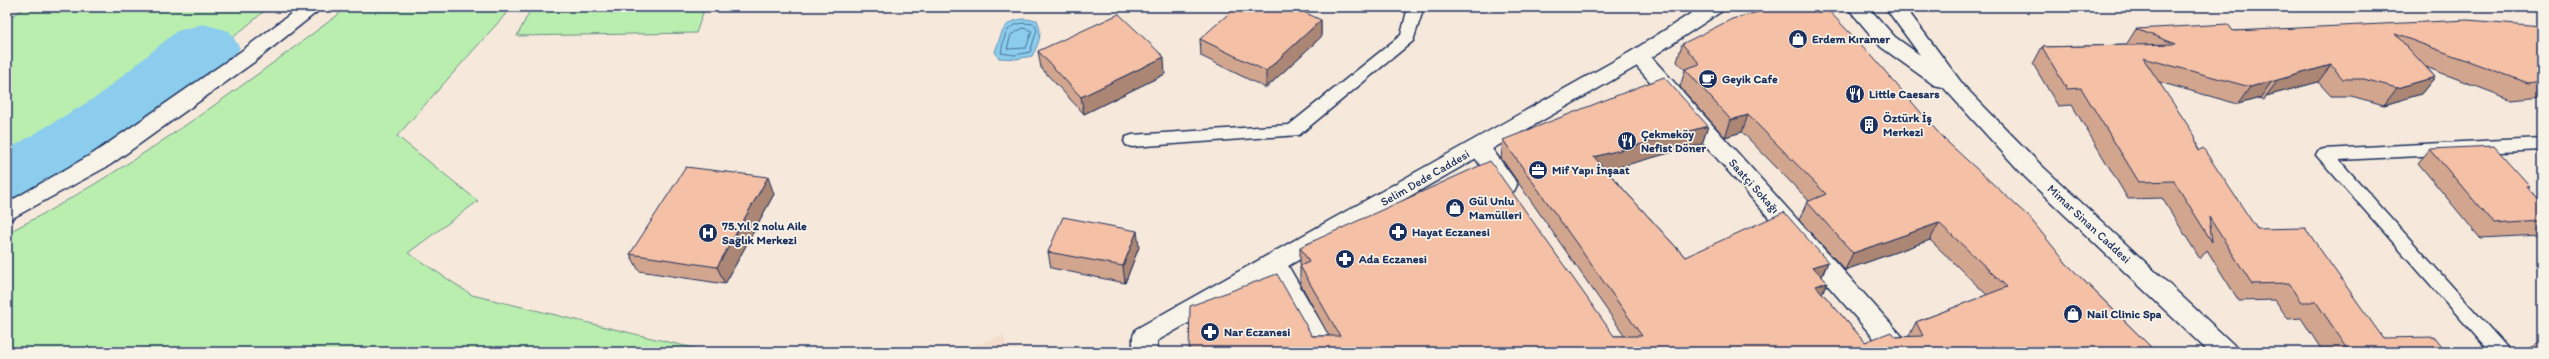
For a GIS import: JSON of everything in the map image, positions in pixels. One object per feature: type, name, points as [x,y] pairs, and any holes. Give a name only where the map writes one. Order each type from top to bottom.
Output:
[{"type":"street","points":[[7,213],[102,159],[247,57],[313,7]]},
{"type":"street","name":"Selim Dede Caddesi","points":[[1145,352],[1145,336],[1639,56],[1715,7]]},
{"type":"street","name":"Mimar Sinan Caddesi","points":[[1858,7],[1888,42],[1957,91]]},
{"type":"street","name":"Mimar Sinan Caddesi","points":[[1895,7],[1957,91],[2033,171],[2224,352]]},
{"type":"street","name":"Saatçi Sokağı","points":[[1639,56],[1901,352]]},
{"type":"street","points":[[1479,147],[1520,204]]},
{"type":"street","points":[[1275,263],[1326,352]]},
{"type":"lane","points":[[1132,141],[1293,131],[1408,37],[1416,7]]},
{"type":"lane","points":[[2502,352],[2324,155],[2542,144]]},
{"type":"shaded area","points":[[1003,335],[1009,352],[956,352]]},
{"type":"green space","points":[[26,7],[269,7],[222,47],[184,42],[111,110],[7,163],[7,19]]},
{"type":"green space","points":[[344,7],[512,7],[397,136],[478,201],[408,253],[472,295],[710,352],[7,352],[7,233],[94,185],[178,131],[299,44],[339,14]]},
{"type":"green space","points":[[532,7],[705,7],[696,33],[517,36]]},
{"type":"water","points":[[1024,19],[1037,20],[1039,25],[1040,34],[1037,47],[1032,56],[1016,59],[999,58],[995,52],[1004,29],[1011,22]]},
{"type":"building","points":[[1236,7],[1293,7],[1321,20],[1266,71],[1200,39]]},
{"type":"building","points":[[1776,7],[1825,7],[1871,55],[1943,138],[2029,217],[2067,264],[2156,352],[1189,352],[1190,306],[1277,274],[1312,336],[1340,336],[1300,266],[1309,262],[1300,247],[1490,161],[1614,336],[1642,336],[1503,140],[1664,77],[1708,126],[1594,157],[1685,257],[1784,212],[1828,262],[1813,267],[1827,282],[1816,286],[1865,342],[1891,332],[1895,337],[1923,336],[1916,322],[2007,287],[1939,223],[1853,253],[1807,202],[1826,194],[1748,115],[1731,120],[1685,69],[1700,64],[1682,44],[1732,19]]},
{"type":"building","points":[[1119,14],[1164,57],[1081,97],[1038,51]]},
{"type":"building","points":[[2468,20],[2542,26],[2542,81],[2528,83],[2395,34],[2435,77],[2397,88],[2364,79],[2343,79],[2331,65],[2274,81],[2276,83],[2272,81],[2250,87],[2143,58],[2195,136],[2198,151],[2203,148],[2257,229],[2305,228],[2383,338],[2434,337],[2446,352],[2350,352],[2316,302],[2302,302],[2289,283],[2252,284],[2209,217],[2212,242],[2174,181],[2139,182],[2081,88],[2067,89],[2042,47],[2176,44],[2136,29],[2228,24],[2233,31]]},
{"type":"building","points":[[2494,146],[2530,186],[2526,186],[2542,204],[2542,221],[2494,224],[2430,149]]},
{"type":"building","name":"75.Yıl 2 nolu Aile Sağlık Merkezi","points":[[686,167],[768,177],[717,267],[630,254]]},
{"type":"building","points":[[1063,217],[1137,231],[1123,266],[1048,252]]},
{"type":"building","points":[[2542,340],[2542,352],[2521,352]]},
{"type":"waterway","points":[[7,185],[47,165],[125,115],[203,48]]},
{"type":"place","name":"Erdem Kıramer","points":[[1798,39]]},
{"type":"place","name":"Geyik Cafe","points":[[1708,79]]},
{"type":"place","name":"Little Caesars","points":[[1855,94]]},
{"type":"place","name":"Öztürk İş Merkezi","points":[[1869,125]]},
{"type":"place","name":"Çekmeköy Nefist Döner","points":[[1627,141]]},
{"type":"place","name":"Mif Yapı İnşaat","points":[[1538,170]]},
{"type":"place","name":"Gül Unlu Mamülleri","points":[[1455,208]]},
{"type":"place","name":"Hayat Eczanesi","points":[[1398,232]]},
{"type":"place","name":"75.Yıl 2 nolu Aile Sağlık Merkezi","points":[[708,233]]},
{"type":"place","name":"Ada Eczanesi","points":[[1345,259]]},
{"type":"place","name":"Nail Clinic Spa","points":[[2073,314]]},
{"type":"place","name":"Nar Eczanesi","points":[[1210,332]]}]
